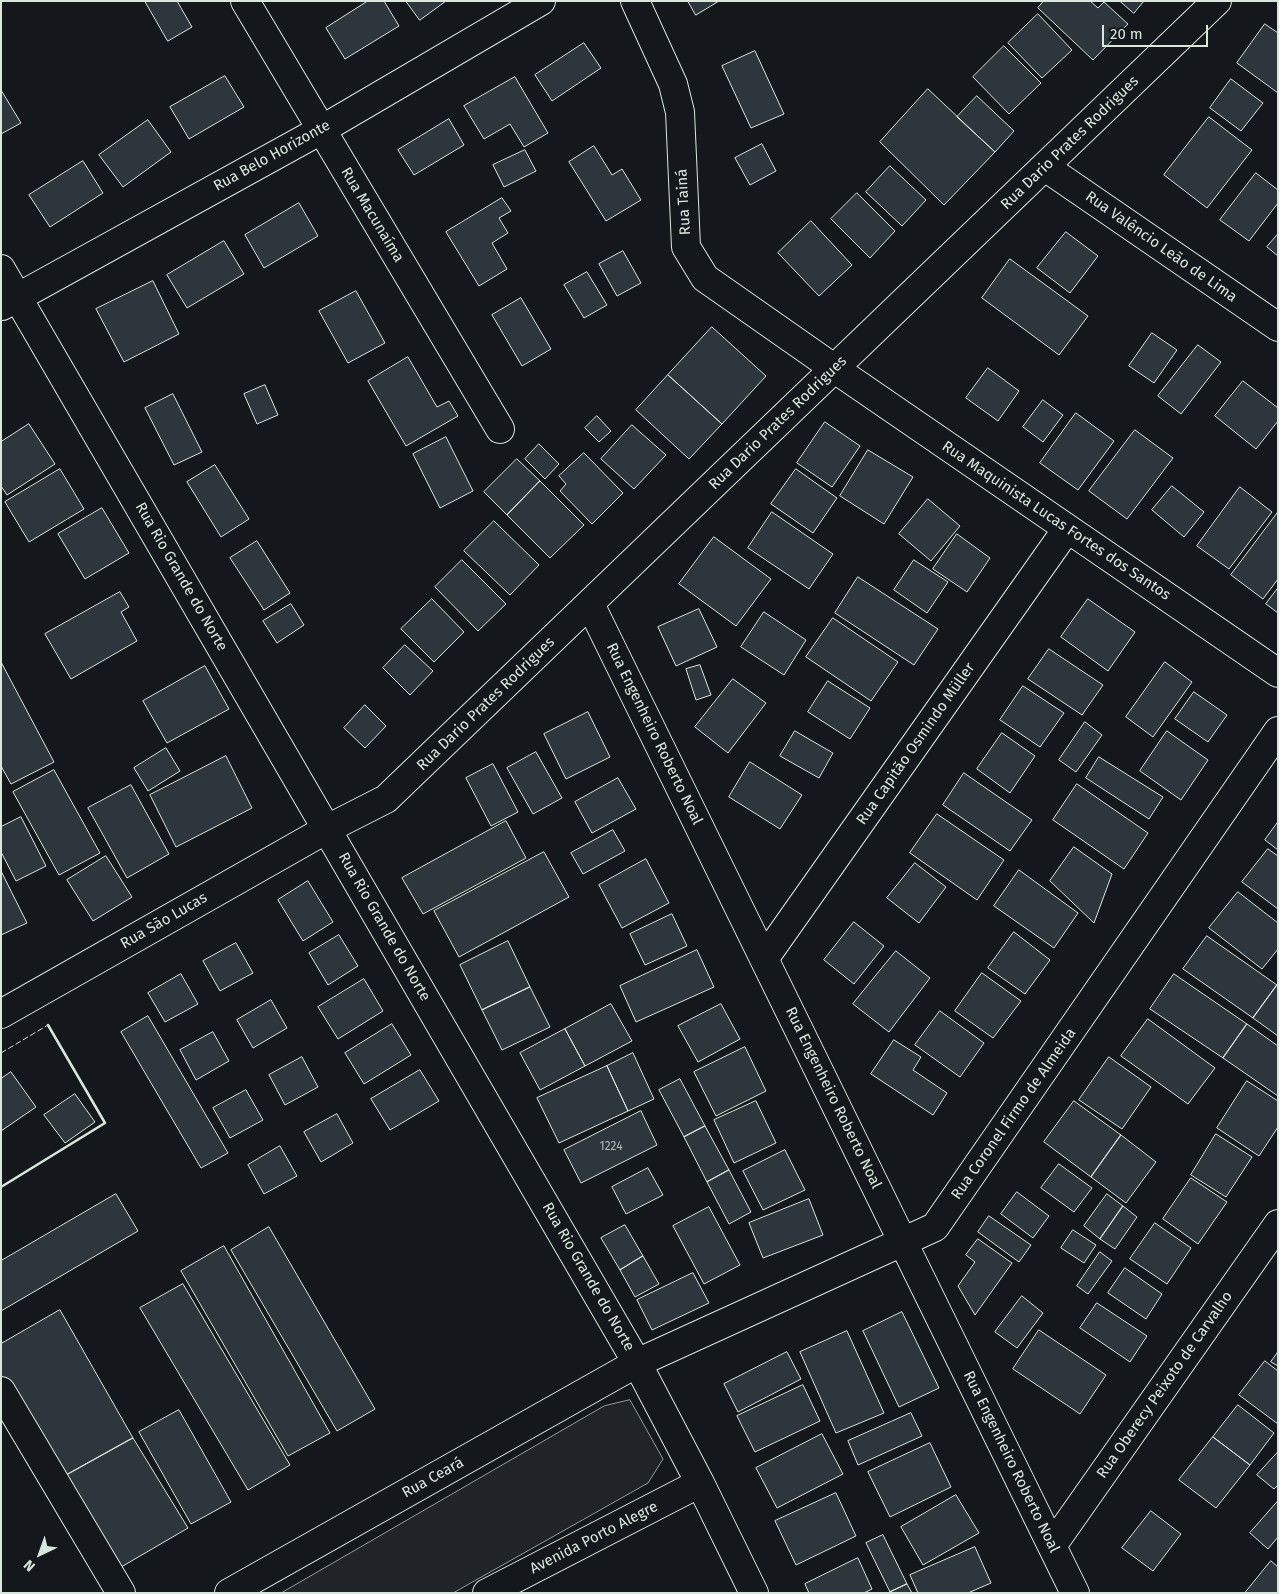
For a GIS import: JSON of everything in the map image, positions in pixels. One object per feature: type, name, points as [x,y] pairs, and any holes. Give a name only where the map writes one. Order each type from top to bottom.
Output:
[{"type":"street","name":"Rua Macunaíma","points":[[245,1],[500,428]]},
{"type":"street","name":"Rua Belo Horizonte","points":[[9,302],[321,130],[540,1]]},
{"type":"street","name":"Rua Tainá","points":[[635,1],[673,84],[680,112],[686,247],[705,278],[834,369]]},
{"type":"street","name":"Rua Dario Prates Rodrigues","points":[[327,829],[386,799],[1217,1]]},
{"type":"street","name":"Rua Valêncio Leão de Lima","points":[[1045,167],[1278,327]]},
{"type":"street","name":"Rua Rio Grande do Norte","points":[[1,269],[9,302],[327,829],[637,1363],[700,1483],[754,1593]]},
{"type":"street","name":"Rua Maquinista Lucas Fortes dos Santos","points":[[834,369],[1278,673]]},
{"type":"street","name":"Rua Capitão Osmindo Müller","points":[[764,959],[1067,529]]},
{"type":"street","name":"Rua Engenheiro Roberto Noal","points":[[590,604],[1075,1593]]},
{"type":"street","name":"Rua Coronel Firmo de Almeida","points":[[637,1363],[935,1228],[1278,731]]},
{"type":"street","name":"Rua São Lucas","points":[[1,1014],[327,829]]},
{"type":"street","name":"Rua Oberecy Peixoto de Carvalho","points":[[1052,1546],[1278,1224]]},
{"type":"street","name":"Rua Ceará","points":[[229,1593],[637,1363]]},
{"type":"street","points":[[1,1390],[121,1593]]},
{"type":"street","name":"Avenida Porto Alegre","points":[[487,1593],[700,1483]]},
{"type":"shaded area","points":[[630,1400],[663,1459],[648,1483],[453,1593],[281,1593],[604,1406]]},
{"type":"building","points":[[145,1],[177,1],[192,27],[168,41]]},
{"type":"building","points":[[368,1],[384,1],[399,26],[345,59],[326,28]]},
{"type":"building","points":[[406,1],[446,1],[420,20]]},
{"type":"building","points":[[688,1],[719,1],[696,15]]},
{"type":"building","points":[[1044,1],[1090,1],[1098,8],[1104,2],[1128,24],[1093,60],[1038,8]]},
{"type":"building","points":[[1120,1],[1144,1],[1134,13]]},
{"type":"building","points":[[1038,14],[1072,50],[1042,78],[1008,43]]},
{"type":"building","points":[[1265,24],[1278,33],[1278,93],[1237,63]]},
{"type":"building","points":[[584,43],[601,68],[552,101],[535,75]]},
{"type":"building","points":[[1004,46],[1041,83],[1009,114],[973,77]]},
{"type":"building","points":[[755,51],[784,114],[751,128],[722,66]]},
{"type":"building","points":[[225,76],[244,107],[189,139],[170,107]]},
{"type":"building","points":[[515,77],[548,133],[524,147],[510,124],[484,139],[464,106]]},
{"type":"building","points":[[1231,79],[1263,103],[1241,131],[1210,108]]},
{"type":"building","points":[[928,89],[995,152],[944,205],[880,142]]},
{"type":"building","points":[[1,90],[21,123],[1,134]]},
{"type":"building","points":[[977,96],[1014,131],[995,152],[957,117]]},
{"type":"building","points":[[1209,117],[1252,150],[1207,208],[1164,175]]},
{"type":"building","points":[[449,119],[464,145],[414,175],[398,150]]},
{"type":"building","points":[[148,120],[171,152],[123,187],[99,155]]},
{"type":"building","points":[[762,144],[776,171],[750,185],[735,158]]},
{"type":"building","points":[[594,146],[612,175],[622,169],[641,200],[606,221],[569,162]]},
{"type":"building","points":[[525,150],[536,171],[504,187],[493,165]]},
{"type":"building","points":[[83,161],[103,193],[50,227],[29,195]]},
{"type":"building","points":[[890,166],[926,200],[902,226],[866,192]]},
{"type":"building","points":[[1256,173],[1278,190],[1278,203],[1249,241],[1220,220]]},
{"type":"building","points":[[857,193],[895,231],[870,258],[831,219]]},
{"type":"building","points":[[502,198],[511,211],[499,218],[508,233],[492,243],[507,269],[479,286],[446,232]]},
{"type":"building","points":[[299,203],[318,236],[264,268],[245,235]]},
{"type":"building","points":[[811,221],[852,265],[819,296],[778,253]]},
{"type":"building","points":[[1066,232],[1098,256],[1070,293],[1037,268]]},
{"type":"building","points":[[1278,234],[1278,256],[1267,247]]},
{"type":"building","points":[[224,241],[244,274],[187,308],[167,275]]},
{"type":"building","points":[[623,251],[641,283],[617,296],[599,264]]},
{"type":"building","points":[[1010,259],[1088,316],[1059,355],[982,298]]},
{"type":"building","points":[[587,272],[607,305],[584,318],[564,285]]},
{"type":"building","points":[[153,281],[179,334],[124,362],[96,309]]},
{"type":"building","points":[[356,291],[385,343],[348,363],[319,311]]},
{"type":"building","points":[[521,298],[551,349],[522,366],[492,315]]},
{"type":"building","points":[[712,327],[766,376],[722,424],[668,375]]},
{"type":"building","points":[[1152,333],[1177,350],[1154,383],[1129,366]]},
{"type":"building","points":[[1198,345],[1221,362],[1181,414],[1158,396]]},
{"type":"building","points":[[408,357],[437,407],[449,401],[458,416],[406,446],[368,381]]},
{"type":"building","points":[[988,368],[1019,391],[998,421],[966,398]]},
{"type":"building","points":[[668,375],[722,424],[689,459],[636,410]]},
{"type":"building","points":[[1243,381],[1278,408],[1278,421],[1256,449],[1215,416]]},
{"type":"building","points":[[265,385],[278,415],[257,424],[244,394]]},
{"type":"building","points":[[173,394],[202,452],[174,465],[145,408]]},
{"type":"building","points":[[1043,400],[1063,415],[1043,442],[1023,427]]},
{"type":"building","points":[[1076,413],[1114,441],[1078,490],[1040,463]]},
{"type":"building","points":[[597,416],[611,431],[599,442],[585,428]]},
{"type":"building","points":[[825,422],[860,446],[832,487],[797,463]]},
{"type":"building","points":[[29,424],[55,464],[7,495],[1,486],[1,442]]},
{"type":"building","points":[[632,425],[666,455],[634,489],[601,459]]},
{"type":"building","points":[[1135,430],[1173,458],[1127,519],[1089,491]]},
{"type":"building","points":[[446,437],[473,491],[440,508],[413,454]]},
{"type":"building","points":[[539,444],[559,464],[545,479],[525,459]]},
{"type":"building","points":[[868,450],[913,477],[884,524],[840,496]]},
{"type":"building","points":[[584,453],[623,493],[592,524],[560,491],[566,484],[559,476]]},
{"type":"building","points":[[517,459],[540,481],[507,515],[484,492]]},
{"type":"building","points":[[215,465],[249,519],[221,537],[187,482]]},
{"type":"building","points":[[60,469],[84,509],[29,542],[5,502]]},
{"type":"building","points":[[796,469],[837,498],[813,533],[771,504]]},
{"type":"building","points":[[540,481],[584,525],[550,558],[507,515]]},
{"type":"building","points":[[1172,486],[1204,512],[1184,537],[1152,510]]},
{"type":"building","points":[[1240,487],[1272,512],[1229,569],[1197,546]]},
{"type":"building","points":[[928,499],[960,526],[931,561],[899,534]]},
{"type":"building","points":[[102,508],[129,553],[85,579],[58,534]]},
{"type":"building","points":[[772,512],[833,554],[809,589],[748,548]]},
{"type":"building","points":[[1278,512],[1278,579],[1263,599],[1231,575]]},
{"type":"building","points":[[494,521],[539,565],[510,595],[464,551]]},
{"type":"building","points":[[957,534],[990,558],[967,592],[933,569]]},
{"type":"building","points":[[714,537],[771,579],[736,626],[679,584]]},
{"type":"building","points":[[257,541],[290,593],[264,610],[230,558]]},
{"type":"building","points":[[462,560],[506,604],[478,631],[435,587]]},
{"type":"building","points":[[914,560],[948,582],[927,613],[894,590]]},
{"type":"building","points":[[858,577],[938,629],[914,665],[835,613]]},
{"type":"building","points":[[1278,588],[1278,613],[1266,604]]},
{"type":"building","points":[[120,592],[129,607],[121,612],[137,641],[71,679],[45,634]]},
{"type":"building","points":[[432,599],[464,632],[434,662],[401,629]]},
{"type":"building","points":[[1088,599],[1135,632],[1108,671],[1061,637]]},
{"type":"building","points":[[291,604],[304,625],[277,643],[263,621]]},
{"type":"building","points":[[699,609],[717,647],[676,666],[658,627]]},
{"type":"building","points":[[764,612],[806,640],[784,675],[741,647]]},
{"type":"building","points":[[833,618],[898,662],[871,701],[806,657]]},
{"type":"building","points":[[405,645],[433,671],[410,695],[383,668]]},
{"type":"building","points":[[1049,649],[1103,685],[1082,715],[1028,679]]},
{"type":"building","points":[[1,662],[54,762],[11,784],[1,766]]},
{"type":"building","points":[[1165,662],[1192,682],[1153,737],[1126,717]]},
{"type":"building","points":[[700,665],[711,695],[696,700],[686,669]]},
{"type":"building","points":[[205,666],[229,709],[167,743],[143,701]]},
{"type":"building","points":[[733,679],[766,703],[728,753],[695,727]]},
{"type":"building","points":[[828,681],[870,708],[850,739],[808,712]]},
{"type":"building","points":[[1023,686],[1064,713],[1040,747],[1000,720]]},
{"type":"building","points":[[1194,692],[1227,715],[1208,742],[1175,719]]},
{"type":"building","points":[[365,705],[386,726],[365,748],[344,728]]},
{"type":"building","points":[[588,712],[610,757],[566,779],[544,734]]},
{"type":"building","points":[[1085,722],[1102,735],[1076,772],[1059,760]]},
{"type":"building","points":[[795,731],[833,753],[819,778],[780,756]]},
{"type":"building","points":[[1167,731],[1208,760],[1181,800],[1140,771]]},
{"type":"building","points":[[1002,733],[1035,756],[1010,793],[977,769]]},
{"type":"building","points":[[166,748],[180,771],[148,791],[134,768]]},
{"type":"building","points":[[536,752],[562,798],[533,814],[507,768]]},
{"type":"building","points":[[226,756],[252,808],[176,847],[150,795]]},
{"type":"building","points":[[1099,757],[1163,797],[1149,819],[1086,778]]},
{"type":"building","points":[[750,762],[802,795],[780,829],[729,797]]},
{"type":"building","points":[[493,764],[518,812],[491,826],[466,778]]},
{"type":"building","points":[[54,770],[100,853],[59,875],[13,792]]},
{"type":"building","points":[[964,773],[1032,820],[1010,851],[943,805]]},
{"type":"building","points":[[618,778],[636,809],[592,833],[575,802]]},
{"type":"building","points":[[1077,784],[1148,833],[1124,869],[1053,820]]},
{"type":"building","points":[[131,785],[169,854],[127,878],[88,808]]},
{"type":"building","points":[[937,814],[1004,860],[977,900],[910,853]]},
{"type":"building","points":[[21,817],[46,866],[16,881],[1,852],[1,827]]},
{"type":"building","points":[[506,821],[526,858],[423,914],[402,878]]},
{"type":"building","points":[[1278,822],[1278,850],[1265,840]]},
{"type":"building","points":[[613,830],[625,851],[583,874],[571,853]]},
{"type":"building","points":[[1074,847],[1112,874],[1094,923],[1050,881]]},
{"type":"building","points":[[1268,849],[1278,856],[1278,909],[1242,882]]},
{"type":"building","points":[[544,852],[569,897],[459,957],[434,911]]},
{"type":"building","points":[[106,856],[132,897],[93,921],[67,880]]},
{"type":"building","points":[[646,859],[669,903],[622,928],[599,885]]},
{"type":"building","points":[[915,863],[946,887],[919,923],[887,898]]},
{"type":"building","points":[[1019,870],[1078,913],[1054,948],[994,906]]},
{"type":"building","points":[[1,871],[27,923],[1,935]]},
{"type":"building","points":[[308,881],[333,922],[303,941],[278,900]]},
{"type":"building","points":[[1238,892],[1278,923],[1278,949],[1262,969],[1209,928]]},
{"type":"building","points":[[672,914],[687,946],[645,965],[630,934]]},
{"type":"building","points":[[854,922],[884,946],[854,984],[824,960]]},
{"type":"building","points":[[1014,932],[1050,960],[1025,994],[988,968]]},
{"type":"building","points":[[339,935],[358,966],[328,985],[309,953]]},
{"type":"building","points":[[1207,936],[1277,985],[1253,1018],[1183,969]]},
{"type":"building","points":[[508,941],[530,987],[482,1010],[460,965]]},
{"type":"building","points":[[236,943],[253,973],[220,991],[203,961]]},
{"type":"building","points":[[697,950],[714,987],[636,1022],[620,986]]},
{"type":"building","points":[[896,951],[930,978],[889,1032],[853,1004]]},
{"type":"building","points":[[982,973],[1021,1001],[993,1038],[955,1011]]},
{"type":"building","points":[[181,974],[198,1004],[165,1022],[148,993]]},
{"type":"building","points":[[1174,974],[1247,1024],[1223,1058],[1150,1009]]},
{"type":"building","points":[[364,979],[383,1011],[338,1039],[318,1007]]},
{"type":"building","points":[[1278,986],[1278,1036],[1253,1018]]},
{"type":"building","points":[[530,987],[550,1027],[502,1050],[482,1010]]},
{"type":"building","points":[[271,1000],[287,1028],[253,1048],[237,1020]]},
{"type":"building","points":[[611,1004],[632,1041],[585,1066],[565,1029]]},
{"type":"building","points":[[721,1004],[740,1039],[698,1062],[678,1026]]},
{"type":"building","points":[[940,1011],[984,1043],[960,1077],[915,1045]]},
{"type":"building","points":[[148,1016],[228,1153],[201,1168],[121,1032]]},
{"type":"building","points":[[1148,1019],[1215,1068],[1188,1104],[1121,1056]]},
{"type":"building","points":[[392,1024],[411,1055],[364,1084],[345,1053]]},
{"type":"building","points":[[1247,1024],[1278,1046],[1278,1096],[1223,1058]]},
{"type":"building","points":[[565,1029],[585,1066],[540,1090],[520,1053]]},
{"type":"building","points":[[213,1032],[229,1061],[196,1080],[180,1050]]},
{"type":"building","points":[[894,1040],[921,1057],[913,1070],[947,1093],[933,1115],[871,1074]]},
{"type":"building","points":[[745,1047],[766,1091],[716,1116],[694,1072]]},
{"type":"building","points":[[633,1053],[654,1099],[628,1111],[607,1066]]},
{"type":"building","points":[[302,1057],[318,1087],[285,1105],[269,1075]]},
{"type":"building","points":[[1109,1057],[1151,1087],[1122,1129],[1079,1100]]},
{"type":"building","points":[[607,1066],[628,1111],[559,1143],[537,1098]]},
{"type":"building","points":[[420,1070],[439,1101],[390,1130],[371,1099]]},
{"type":"building","points":[[11,1072],[36,1107],[1,1131],[1,1079]]},
{"type":"building","points":[[680,1079],[705,1126],[684,1137],[659,1090]]},
{"type":"building","points":[[1247,1081],[1278,1101],[1278,1127],[1259,1156],[1217,1128]]},
{"type":"building","points":[[246,1090],[263,1120],[230,1138],[213,1108]]},
{"type":"building","points":[[75,1094],[95,1122],[65,1143],[44,1115]]},
{"type":"building","points":[[756,1101],[776,1143],[734,1163],[714,1120]]},
{"type":"building","points":[[1074,1101],[1121,1135],[1091,1177],[1044,1142]]},
{"type":"building","points":[[641,1111],[657,1145],[581,1183],[564,1150]]},
{"type":"building","points":[[337,1114],[353,1143],[321,1162],[304,1132]]},
{"type":"building","points":[[705,1126],[729,1170],[707,1182],[684,1137]]},
{"type":"building","points":[[1216,1134],[1252,1157],[1226,1197],[1191,1175]]},
{"type":"building","points":[[1121,1135],[1156,1162],[1126,1203],[1091,1177]]},
{"type":"building","points":[[280,1146],[297,1176],[264,1194],[248,1165]]},
{"type":"building","points":[[785,1150],[805,1190],[763,1210],[743,1171]]},
{"type":"building","points":[[1059,1164],[1092,1188],[1074,1212],[1041,1188]]},
{"type":"building","points":[[648,1168],[663,1195],[626,1214],[612,1187]]},
{"type":"building","points":[[729,1170],[751,1212],[729,1224],[707,1182]]},
{"type":"building","points":[[1191,1178],[1227,1202],[1198,1244],[1163,1219]]},
{"type":"building","points":[[1017,1192],[1049,1216],[1033,1238],[1001,1214]]},
{"type":"building","points":[[116,1194],[138,1231],[1,1311],[1,1261]]},
{"type":"building","points":[[1107,1194],[1123,1206],[1100,1239],[1084,1226]]},
{"type":"building","points":[[809,1199],[823,1235],[763,1258],[749,1223]]},
{"type":"building","points":[[1123,1206],[1137,1217],[1115,1249],[1100,1239]]},
{"type":"building","points":[[709,1207],[740,1265],[704,1284],[673,1226]]},
{"type":"building","points":[[989,1216],[1031,1245],[1019,1262],[978,1232]]},
{"type":"building","points":[[1155,1223],[1191,1248],[1167,1284],[1130,1259]]},
{"type":"building","points":[[625,1225],[643,1256],[620,1270],[601,1238]]},
{"type":"building","points":[[269,1227],[375,1409],[337,1431],[231,1250]]},
{"type":"building","points":[[1073,1230],[1096,1245],[1084,1263],[1061,1248]]},
{"type":"building","points":[[978,1239],[1012,1263],[975,1315],[958,1286],[975,1262],[966,1255]]},
{"type":"building","points":[[224,1246],[330,1433],[288,1456],[181,1271]]},
{"type":"building","points":[[1100,1252],[1112,1261],[1088,1294],[1077,1286]]},
{"type":"building","points":[[643,1256],[659,1284],[635,1297],[620,1270]]},
{"type":"building","points":[[1125,1268],[1162,1294],[1146,1319],[1108,1293]]},
{"type":"building","points":[[693,1273],[709,1303],[652,1330],[637,1300]]},
{"type":"building","points":[[183,1284],[290,1465],[248,1490],[140,1308]]},
{"type":"building","points":[[1022,1296],[1043,1313],[1017,1348],[995,1332]]},
{"type":"building","points":[[1097,1303],[1147,1336],[1130,1362],[1080,1328]]},
{"type":"building","points":[[60,1310],[133,1438],[61,1478],[1,1375],[1,1344]]},
{"type":"building","points":[[902,1312],[939,1388],[899,1407],[863,1331]]},
{"type":"building","points":[[1039,1330],[1106,1375],[1080,1414],[1013,1369]]},
{"type":"building","points":[[847,1331],[884,1413],[836,1433],[800,1352]]},
{"type":"building","points":[[787,1352],[801,1379],[738,1412],[724,1384]]},
{"type":"building","points":[[1278,1352],[1278,1366],[1271,1362]]},
{"type":"building","points":[[1265,1361],[1278,1371],[1278,1424],[1239,1395]]},
{"type":"building","points":[[803,1385],[820,1421],[755,1452],[737,1416]]},
{"type":"building","points":[[1238,1405],[1274,1433],[1250,1465],[1213,1437]]},
{"type":"building","points":[[179,1410],[231,1502],[191,1524],[139,1432]]},
{"type":"building","points":[[911,1413],[922,1436],[858,1465],[848,1441]]},
{"type":"building","points":[[822,1434],[843,1474],[777,1508],[756,1468]]},
{"type":"building","points":[[1213,1437],[1250,1465],[1216,1508],[1179,1480]]},
{"type":"building","points":[[133,1438],[188,1528],[116,1570],[61,1478]]},
{"type":"building","points":[[930,1443],[951,1487],[890,1517],[868,1472]]},
{"type":"building","points":[[1278,1452],[1278,1485],[1274,1489],[1257,1475]]},
{"type":"building","points":[[836,1493],[856,1536],[796,1565],[775,1521]]},
{"type":"building","points":[[956,1495],[979,1533],[923,1565],[901,1527]]},
{"type":"building","points":[[1278,1501],[1278,1537],[1268,1549],[1250,1533]]},
{"type":"building","points":[[1151,1511],[1181,1534],[1153,1571],[1122,1548]]},
{"type":"building","points":[[883,1535],[907,1584],[890,1592],[866,1543]]},
{"type":"building","points":[[975,1547],[991,1583],[968,1593],[918,1593],[910,1575]]},
{"type":"building","points":[[858,1558],[872,1589],[864,1593],[809,1593],[805,1584]]},
{"type":"building","points":[[1271,1561],[1278,1567],[1278,1593],[1245,1593]]},
{"type":"building","points":[[907,1584],[912,1593],[890,1592]]},
{"type":"fence","points":[[1,1053],[48,1025]]},
{"type":"wall","points":[[1,1187],[105,1123],[48,1025]]}]
